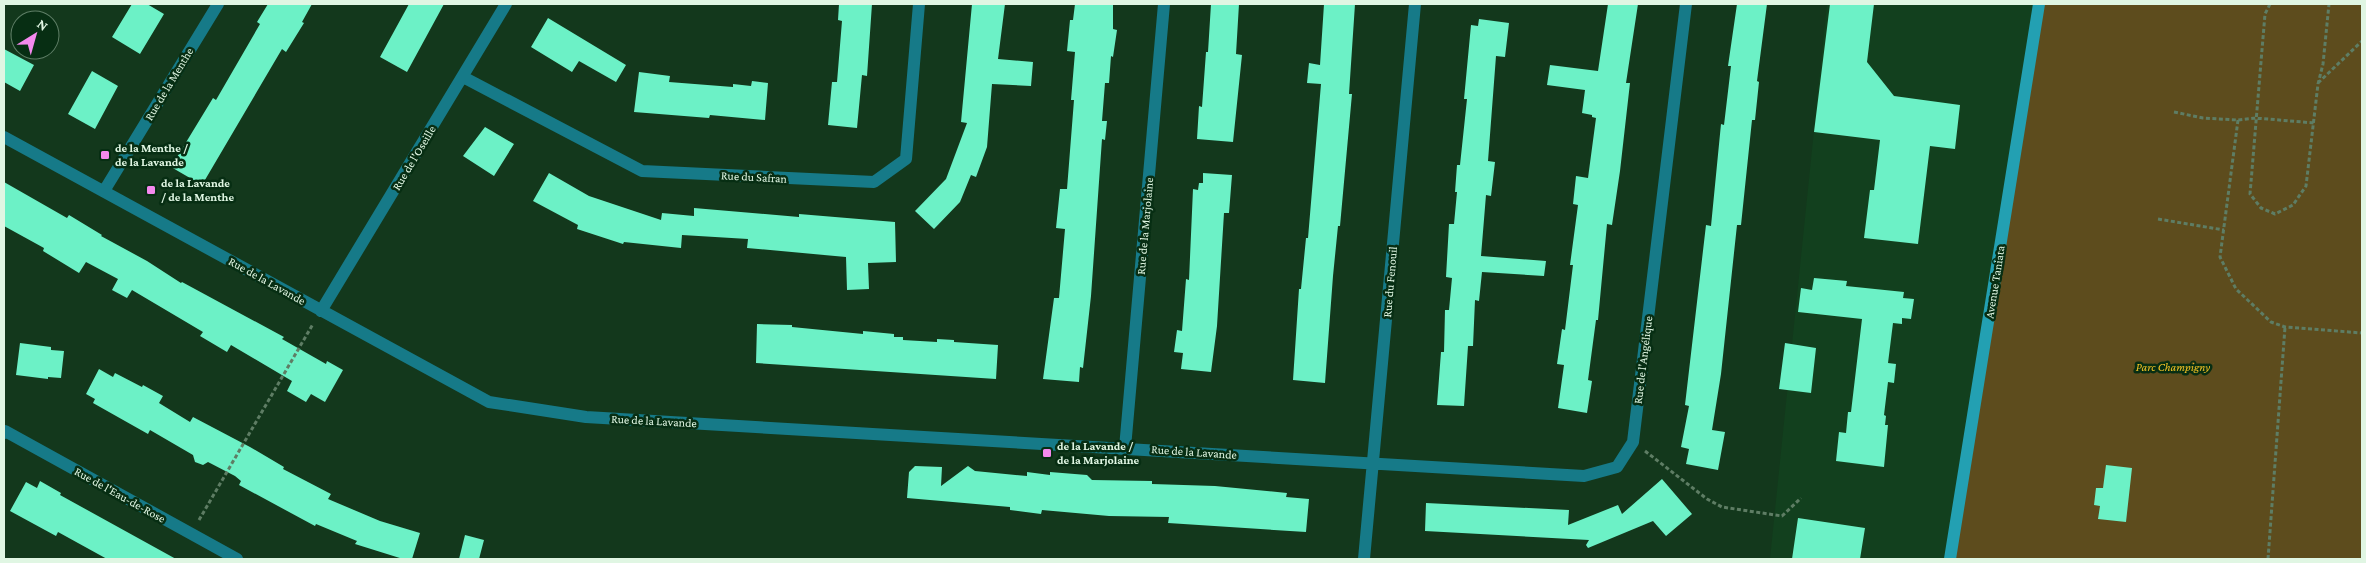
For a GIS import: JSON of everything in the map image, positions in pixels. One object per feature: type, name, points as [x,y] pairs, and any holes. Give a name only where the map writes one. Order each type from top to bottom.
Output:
[{"type":"main road","name":"Avenue Taniata","points":[[1950,559],[2039,4]]},
{"type":"street","name":"Rue de la Menthe","points":[[104,191],[218,4]]},
{"type":"street","name":"Rue de l'Oseille","points":[[321,311],[506,4]]},
{"type":"street","name":"Rue du Safran","points":[[463,77],[642,171],[874,182],[906,159],[919,4]]},
{"type":"street","name":"Rue de la Marjolaine","points":[[1125,448],[1164,4]]},
{"type":"street","name":"Rue du Fenouil","points":[[1364,559],[1415,4]]},
{"type":"street","name":"Rue de l'Angélique","points":[[1373,463],[1584,476],[1617,467],[1633,442],[1686,4]]},
{"type":"street","name":"Rue de la Lavande","points":[[4,136],[489,402],[586,417],[1373,463]]},
{"type":"street","name":"Rue de l'Eau-de-Rose","points":[[4,433],[5,431],[237,559]]},
{"type":"path","points":[[2270,4],[2265,14],[2250,194],[2261,208],[2275,214],[2293,205],[2306,186],[2318,84],[2323,64],[2329,4]]},
{"type":"path","points":[[2318,84],[2362,42]]},
{"type":"path","points":[[2174,112],[2238,120],[2256,118],[2314,124]]},
{"type":"path","points":[[2238,120],[2220,257],[2236,289],[2271,322],[2285,327],[2362,332]]},
{"type":"path","points":[[2158,219],[2224,230]]},
{"type":"path","points":[[191,534],[321,311]]},
{"type":"path","points":[[2268,559],[2285,327]]},
{"type":"path","points":[[1633,442],[1707,499],[1722,507],[1782,516],[1801,498]]},
{"type":"shaded area","points":[[1827,4],[2039,4],[1950,559],[1770,559]]},
{"type":"green space","name":"Parc Champigny","points":[[2038,4],[2362,4],[2362,559],[1950,559]]},
{"type":"building","points":[[132,4],[147,4],[164,14],[140,54],[112,37]]},
{"type":"building","points":[[268,4],[312,4],[302,22],[304,23],[286,52],[282,49],[202,185],[171,167],[213,98],[216,100],[260,24],[257,22]]},
{"type":"building","points":[[409,4],[444,4],[407,72],[380,57]]},
{"type":"building","points":[[839,4],[872,4],[867,76],[862,75],[857,128],[828,125],[832,82],[837,82],[842,21],[838,20]]},
{"type":"building","points":[[972,4],[1005,4],[998,59],[1033,62],[1031,86],[992,84],[987,147],[976,177],[971,175],[960,202],[934,229],[915,211],[946,179],[967,123],[961,122]]},
{"type":"building","points":[[1075,4],[1113,4],[1113,29],[1117,30],[1113,57],[1111,56],[1109,83],[1105,83],[1102,121],[1107,121],[1105,140],[1102,139],[1091,296],[1083,368],[1080,367],[1079,382],[1043,379],[1054,298],[1059,298],[1065,229],[1056,228],[1060,189],[1067,189],[1074,100],[1071,100],[1075,52],[1067,51],[1070,20],[1073,20]]},
{"type":"building","points":[[1211,4],[1239,4],[1236,54],[1242,55],[1233,142],[1197,139],[1199,106],[1202,107],[1206,52],[1208,52]]},
{"type":"building","points":[[1324,4],[1355,4],[1349,94],[1352,94],[1340,226],[1338,226],[1333,276],[1325,383],[1293,380],[1299,289],[1301,289],[1306,238],[1308,238],[1321,84],[1307,83],[1309,63],[1320,65]]},
{"type":"building","points":[[1608,4],[1638,4],[1626,83],[1630,83],[1620,171],[1612,225],[1607,224],[1598,320],[1596,320],[1588,380],[1592,381],[1587,413],[1558,408],[1564,365],[1557,364],[1562,329],[1565,330],[1573,265],[1570,265],[1578,205],[1573,204],[1576,176],[1588,178],[1596,118],[1582,113],[1585,90],[1547,85],[1550,65],[1598,71]]},
{"type":"building","points":[[1737,4],[1767,4],[1757,81],[1759,82],[1755,120],[1752,120],[1741,225],[1737,225],[1721,374],[1712,430],[1725,432],[1718,470],[1686,464],[1689,449],[1681,447],[1689,406],[1685,405],[1706,225],[1711,226],[1721,124],[1724,125],[1731,66],[1728,66]]},
{"type":"building","points":[[1830,4],[1874,4],[1867,62],[1894,96],[1960,105],[1955,149],[1930,146],[1918,244],[1864,238],[1870,190],[1874,190],[1880,140],[1814,132]]},
{"type":"building","points":[[548,18],[626,65],[616,82],[579,61],[572,72],[531,47]]},
{"type":"building","points":[[1479,19],[1509,23],[1505,57],[1496,56],[1488,161],[1495,162],[1491,196],[1486,195],[1481,256],[1546,261],[1544,276],[1482,272],[1479,301],[1475,300],[1473,346],[1468,346],[1464,406],[1437,405],[1441,352],[1444,352],[1445,310],[1449,310],[1452,278],[1446,277],[1449,224],[1454,224],[1457,165],[1460,165],[1467,99],[1464,99],[1471,25],[1478,26]]},
{"type":"building","points":[[4,49],[10,52],[10,60],[25,60],[34,65],[20,91],[4,82]]},
{"type":"building","points":[[92,71],[118,86],[95,129],[68,114]]},
{"type":"building","points":[[639,72],[670,76],[669,82],[733,87],[733,84],[751,86],[752,81],[768,83],[765,120],[710,115],[709,118],[634,112]]},
{"type":"building","points":[[485,127],[514,144],[494,176],[463,156]]},
{"type":"building","points":[[549,173],[589,196],[661,220],[662,213],[694,216],[694,208],[799,217],[799,214],[895,222],[896,262],[868,263],[869,289],[847,290],[846,257],[747,248],[748,239],[682,235],[681,248],[624,242],[623,244],[577,229],[578,225],[533,201]]},
{"type":"building","points":[[1203,173],[1232,175],[1229,213],[1224,213],[1217,326],[1211,372],[1181,369],[1183,353],[1174,352],[1177,330],[1182,331],[1186,279],[1189,280],[1193,189],[1198,190],[1199,183],[1203,183]]},
{"type":"building","points":[[4,182],[67,218],[69,215],[181,283],[284,337],[282,339],[326,364],[327,361],[343,370],[325,402],[311,394],[306,402],[287,391],[292,381],[231,345],[227,352],[200,336],[203,332],[132,290],[127,298],[112,290],[118,279],[86,262],[79,273],[43,251],[44,248],[4,226]]},
{"type":"building","points":[[1814,278],[1847,281],[1846,286],[1904,292],[1903,298],[1914,299],[1911,319],[1902,318],[1902,324],[1893,323],[1888,363],[1896,364],[1894,383],[1888,382],[1884,415],[1886,416],[1885,425],[1888,425],[1884,467],[1836,461],[1839,432],[1846,433],[1848,412],[1851,412],[1862,319],[1798,312],[1801,288],[1812,290]]},
{"type":"building","points":[[757,324],[792,325],[792,327],[863,334],[863,331],[894,334],[894,337],[903,337],[903,340],[937,342],[937,339],[998,345],[996,379],[756,363]]},
{"type":"building","points":[[20,343],[51,347],[51,350],[64,351],[61,378],[48,377],[48,379],[16,375]]},
{"type":"building","points":[[1785,343],[1816,348],[1811,393],[1779,389]]},
{"type":"building","points":[[99,369],[113,377],[115,373],[163,396],[159,403],[190,422],[193,417],[250,447],[284,467],[283,469],[331,494],[328,499],[380,521],[420,533],[412,559],[403,559],[355,544],[357,541],[316,524],[315,526],[239,485],[241,481],[235,476],[208,462],[203,465],[195,462],[193,455],[150,430],[148,434],[93,403],[95,399],[86,394]]},
{"type":"building","points":[[2106,465],[2132,468],[2126,522],[2098,519],[2100,506],[2094,505],[2096,488],[2103,488]]},
{"type":"building","points":[[915,466],[942,467],[941,486],[968,466],[975,471],[1027,476],[1027,472],[1050,475],[1050,472],[1087,475],[1092,480],[1152,481],[1152,484],[1215,486],[1287,493],[1286,497],[1309,499],[1306,532],[1168,523],[1169,517],[1109,516],[1042,510],[1041,514],[1010,510],[1010,507],[907,498],[909,472]]},
{"type":"building","points":[[1662,479],[1692,514],[1666,536],[1653,521],[1588,548],[1586,545],[1589,540],[1425,531],[1426,503],[1569,510],[1568,525],[1618,505],[1622,514]]},
{"type":"building","points":[[40,481],[61,493],[60,495],[176,559],[107,559],[58,532],[56,536],[10,511],[26,482],[37,488]]},
{"type":"building","points":[[1798,518],[1865,528],[1860,559],[1792,559]]},
{"type":"building","points":[[465,535],[484,540],[479,559],[459,559]]},
{"type":"place","name":"de la Menthe / de la Lavande","points":[[105,155]]},
{"type":"place","name":"de la Lavande / de la Menthe","points":[[151,190]]},
{"type":"place","name":"de la Lavande / de la Marjolaine","points":[[1047,453]]}]
